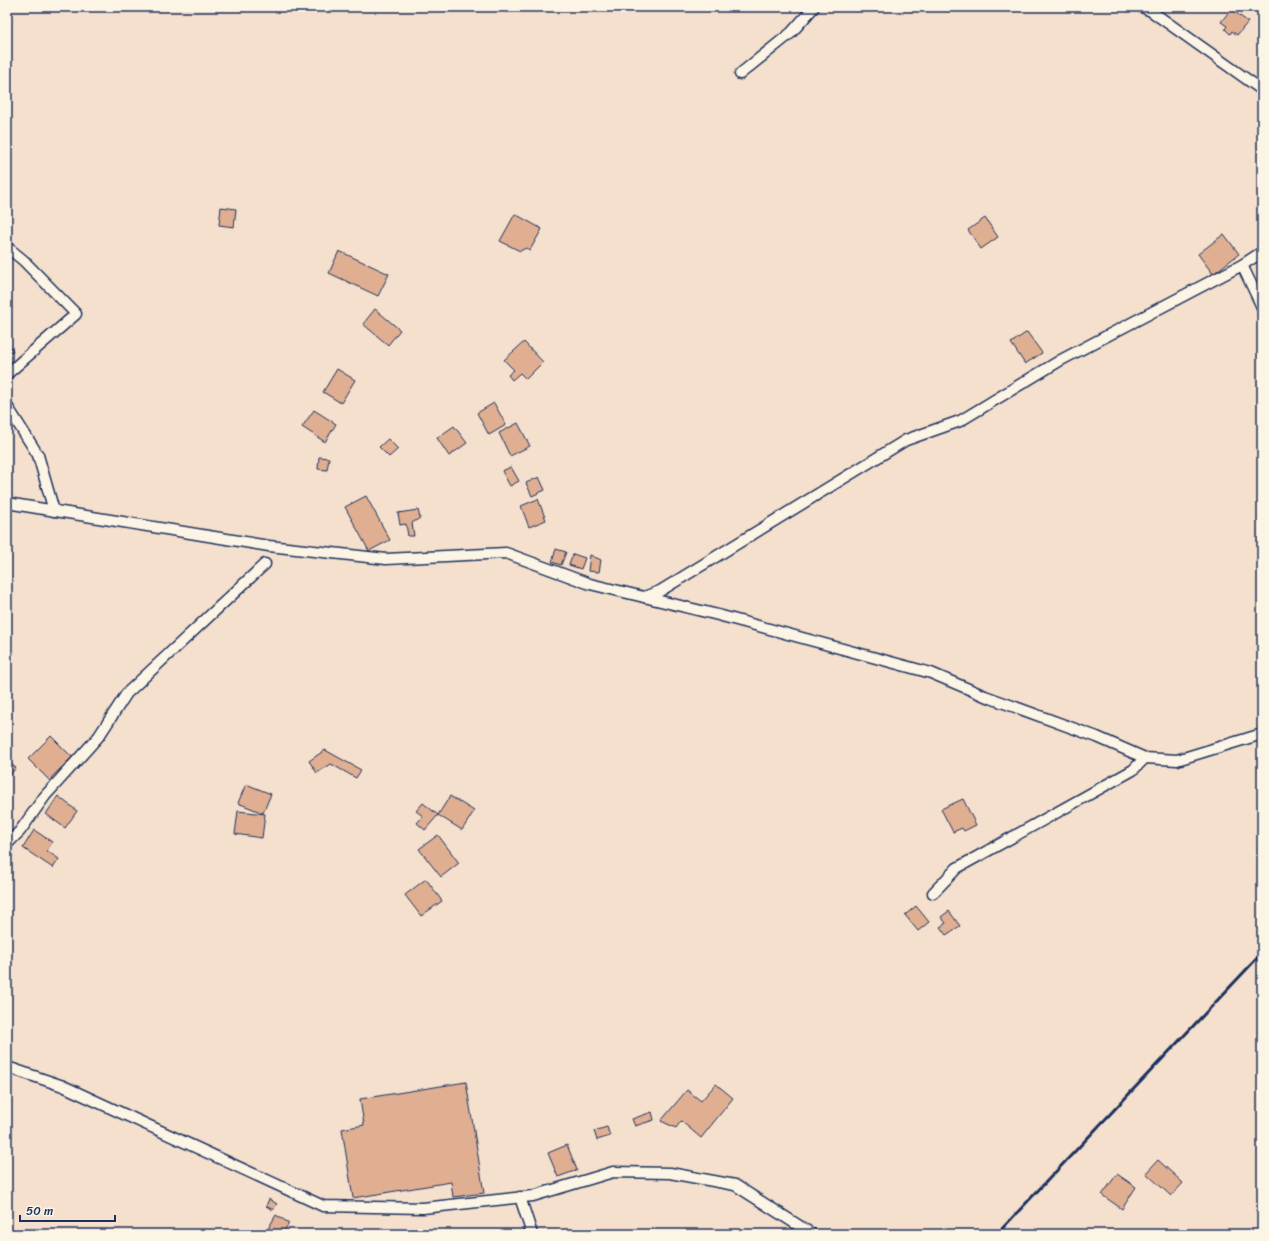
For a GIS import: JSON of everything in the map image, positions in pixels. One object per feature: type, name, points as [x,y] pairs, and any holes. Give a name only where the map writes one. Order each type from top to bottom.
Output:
[{"type":"street","points":[[740,74],[791,33],[814,7]]},
{"type":"street","points":[[1142,7],[1151,11],[1262,90]]},
{"type":"street","points":[[7,247],[23,260],[76,314],[7,374]]},
{"type":"street","points":[[644,597],[667,587],[906,440],[960,421],[1061,360],[1242,265],[1262,252]]},
{"type":"street","points":[[1242,265],[1262,307]]},
{"type":"street","points":[[7,406],[38,455],[54,511]]},
{"type":"street","points":[[7,503],[269,546],[386,559],[506,553],[590,584],[718,615],[931,673],[985,696],[1097,737],[1145,758],[1177,760],[1262,734]]},
{"type":"street","points":[[7,844],[20,831],[45,796],[98,736],[127,693],[265,564]]},
{"type":"street","points":[[933,893],[957,868],[1133,770],[1145,758]]},
{"type":"street","points":[[7,1067],[63,1086],[323,1206],[423,1208],[533,1196],[613,1172],[670,1173],[735,1185],[812,1234]]},
{"type":"street","points":[[520,1197],[532,1234]]},
{"type":"building","points":[[1231,9],[1248,22],[1237,35],[1232,31],[1230,34],[1225,29],[1227,26],[1221,22]]},
{"type":"building","points":[[221,207],[236,209],[234,227],[219,225]]},
{"type":"building","points":[[515,214],[542,229],[530,250],[526,248],[520,251],[500,241]]},
{"type":"building","points":[[985,218],[998,237],[981,249],[968,230]]},
{"type":"building","points":[[1224,234],[1239,254],[1213,274],[1198,254]]},
{"type":"building","points":[[339,251],[389,274],[378,296],[329,273]]},
{"type":"building","points":[[375,309],[400,330],[388,345],[363,324]]},
{"type":"building","points":[[1027,332],[1042,353],[1025,364],[1011,343]]},
{"type":"building","points":[[7,340],[13,351],[7,355]]},
{"type":"building","points":[[524,342],[543,362],[526,379],[520,373],[512,380],[508,375],[514,370],[504,360]]},
{"type":"building","points":[[337,369],[355,380],[341,403],[323,392]]},
{"type":"building","points":[[494,403],[506,425],[489,435],[477,413]]},
{"type":"building","points":[[314,410],[336,424],[325,442],[302,427]]},
{"type":"building","points":[[518,423],[530,446],[510,456],[499,433]]},
{"type":"building","points":[[454,426],[467,443],[449,456],[437,438]]},
{"type":"building","points":[[388,439],[398,449],[389,457],[379,447]]},
{"type":"building","points":[[319,457],[329,458],[327,470],[318,469]]},
{"type":"building","points":[[511,467],[519,481],[510,486],[502,471]]},
{"type":"building","points":[[539,477],[545,490],[532,496],[526,483]]},
{"type":"building","points":[[366,496],[390,540],[369,551],[345,507]]},
{"type":"building","points":[[538,499],[546,520],[529,527],[521,506]]},
{"type":"building","points":[[418,510],[420,518],[412,523],[414,536],[408,536],[406,524],[400,525],[398,513]]},
{"type":"building","points":[[556,549],[566,552],[561,565],[552,562]]},
{"type":"building","points":[[573,554],[585,558],[581,569],[569,565]]},
{"type":"building","points":[[590,555],[601,560],[599,572],[588,571]]},
{"type":"building","points":[[51,736],[72,757],[49,780],[28,759]]},
{"type":"building","points":[[325,750],[361,770],[356,778],[331,764],[317,773],[309,761]]},
{"type":"building","points":[[7,761],[16,768],[7,778]]},
{"type":"building","points":[[246,784],[271,794],[263,813],[238,803]]},
{"type":"building","points":[[58,796],[77,811],[65,828],[46,814]]},
{"type":"building","points":[[450,796],[474,811],[462,830],[438,815]]},
{"type":"building","points":[[963,799],[976,825],[964,831],[962,828],[953,832],[941,809]]},
{"type":"building","points":[[423,803],[438,815],[425,830],[417,823],[423,816],[416,811]]},
{"type":"building","points":[[238,811],[265,814],[262,838],[235,834]]},
{"type":"building","points":[[34,830],[52,842],[47,851],[59,859],[53,868],[23,848]]},
{"type":"building","points":[[438,835],[459,863],[441,877],[419,849]]},
{"type":"building","points":[[426,879],[442,901],[421,916],[405,895]]},
{"type":"building","points":[[916,906],[929,922],[918,931],[905,915]]},
{"type":"building","points":[[949,911],[960,926],[946,935],[940,927],[946,923],[941,917]]},
{"type":"building","points":[[466,1082],[484,1193],[453,1197],[451,1182],[353,1198],[342,1129],[364,1125],[360,1099]]},
{"type":"building","points":[[716,1084],[733,1098],[701,1138],[681,1121],[676,1128],[661,1121],[687,1090],[701,1101]]},
{"type":"building","points":[[652,1112],[654,1120],[635,1126],[632,1119]]},
{"type":"building","points":[[607,1127],[610,1136],[597,1140],[594,1131]]},
{"type":"building","points":[[567,1145],[577,1170],[558,1177],[548,1153]]},
{"type":"building","points":[[1158,1160],[1183,1183],[1171,1196],[1146,1173]]},
{"type":"building","points":[[1117,1174],[1136,1187],[1122,1209],[1102,1195]]},
{"type":"building","points":[[269,1199],[277,1204],[273,1210],[266,1206]]},
{"type":"building","points":[[276,1215],[289,1223],[283,1233],[285,1234],[265,1234]]},
{"type":"railway","points":[[997,1234],[1262,953]]}]
